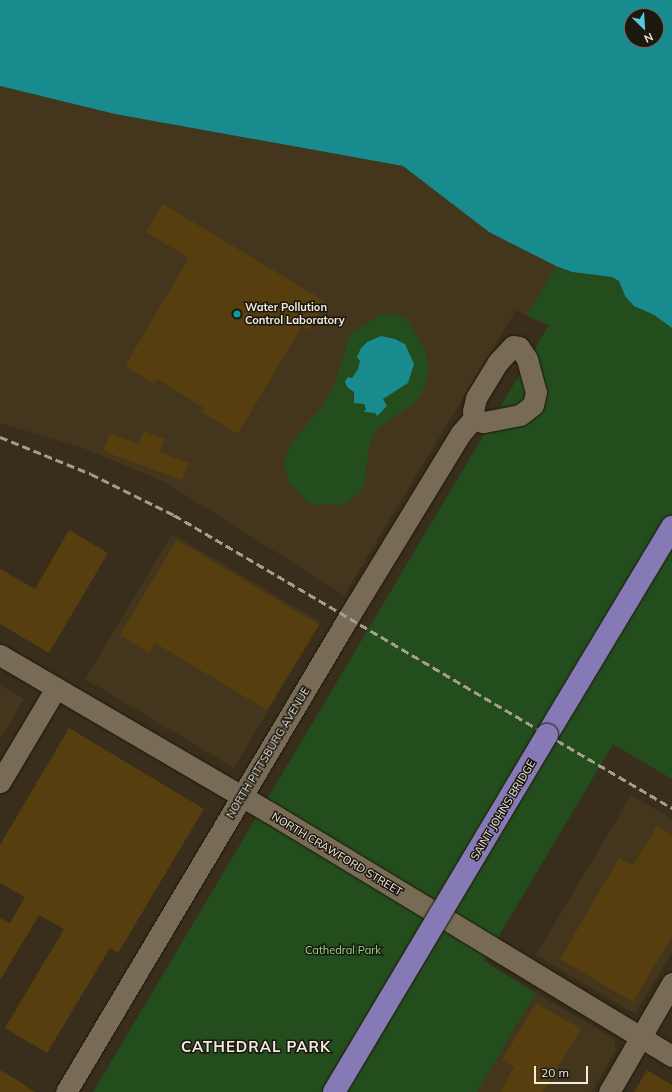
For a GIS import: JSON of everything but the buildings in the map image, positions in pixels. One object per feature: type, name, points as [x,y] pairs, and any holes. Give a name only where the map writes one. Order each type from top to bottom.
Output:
[{"type":"main road","name":"SAINT JOHNS BRIDGE","points":[[334,1092],[672,527]]},
{"type":"street","name":"NORTH PITTSBURG AVENUE","points":[[66,1092],[461,433],[474,418]]},
{"type":"street","name":"NORTH CRAWFORD STREET","points":[[0,655],[672,1056]]},
{"type":"street","points":[[0,782],[56,688]]},
{"type":"street","points":[[609,1092],[672,983]]},
{"type":"shaded area","points":[[0,86],[115,114],[403,166],[489,232],[556,266],[527,316],[516,310],[344,595],[163,481],[80,447],[0,423]]},
{"type":"shaded area","points":[[172,534],[321,622],[234,768],[85,679]]},
{"type":"shaded area","points":[[0,685],[24,699],[0,740]]},
{"type":"shaded area","points":[[631,795],[672,819],[672,952],[635,1014],[536,955]]},
{"type":"shaded area","points":[[536,993],[615,1039],[615,1052],[591,1092],[477,1092]]},
{"type":"green space","name":"Cathedral Park","points":[[556,266],[572,272],[612,277],[619,281],[625,296],[641,310],[654,315],[672,328],[672,779],[613,744],[484,961],[536,993],[477,1092],[93,1092],[549,325],[527,316]]},
{"type":"green space","points":[[382,314],[396,314],[407,320],[425,349],[429,368],[427,381],[422,394],[413,404],[377,429],[370,442],[364,485],[360,492],[343,505],[310,504],[289,483],[284,464],[286,455],[291,443],[324,404],[337,377],[350,333]],"holes":[[[381,336],[395,339],[405,344],[409,351],[413,370],[408,383],[383,399],[387,407],[376,416],[375,413],[367,413],[364,404],[355,404],[352,398],[354,392],[347,387],[346,378],[354,376],[360,361],[359,358]]]},
{"type":"water","points":[[0,0],[672,0],[672,328],[654,315],[634,306],[625,296],[619,281],[612,277],[572,272],[556,266],[489,232],[403,166],[115,114],[0,86]]},
{"type":"water","points":[[381,336],[395,339],[405,344],[414,364],[408,383],[383,399],[387,406],[377,416],[375,413],[364,412],[366,409],[364,404],[354,403],[354,392],[347,387],[345,381],[348,377],[352,378],[358,369],[360,361],[357,357],[361,348],[367,342]]},
{"type":"railway","points":[[0,437],[91,474],[174,515],[672,808]]},
{"type":"place","name":"Water Pollution Control Laboratory","points":[[237,314]]},
{"type":"district","name":"CATHEDRAL PARK","points":[[256,1047]]}]
